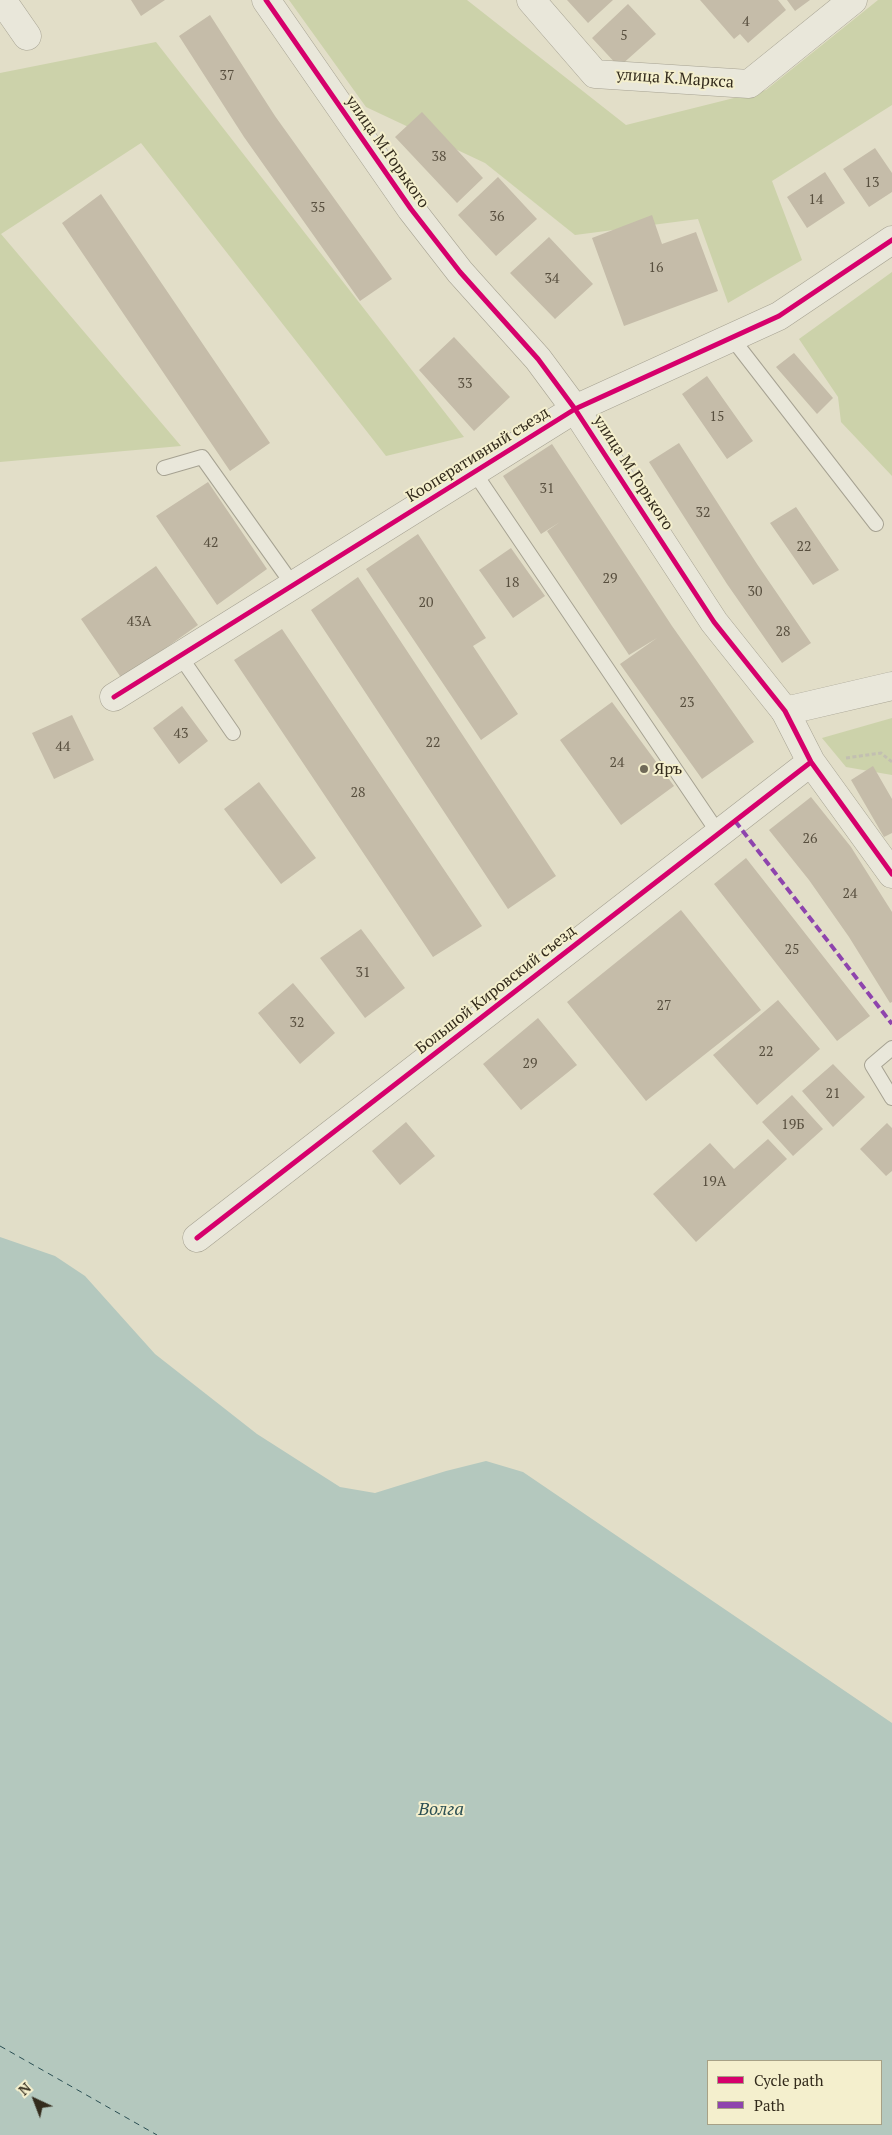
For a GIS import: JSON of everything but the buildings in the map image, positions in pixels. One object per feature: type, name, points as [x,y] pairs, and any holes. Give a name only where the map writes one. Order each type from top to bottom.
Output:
[{"type":"street","points":[[2,0],[27,36]]},
{"type":"street","name":"улица М.Горького","points":[[266,0],[411,209],[460,272],[538,359],[576,409],[714,622],[786,711],[811,762],[892,874]]},
{"type":"street","name":"улица К.Маркса","points":[[531,0],[595,74],[749,84],[853,0]]},
{"type":"street","name":"Кооперативный съезд","points":[[114,697],[576,409],[779,316],[892,240]]},
{"type":"street","points":[[786,711],[892,686]]},
{"type":"street","name":"Большой Кировский съезд","points":[[197,1238],[811,762]]},
{"type":"lane","points":[[731,337],[876,524]]},
{"type":"lane","points":[[164,468],[202,457],[293,585]]},
{"type":"lane","points":[[474,472],[719,834]]},
{"type":"lane","points":[[180,656],[233,734]]},
{"type":"lane","points":[[892,1048],[872,1064],[892,1098]]},
{"type":"path","points":[[811,762],[881,753],[892,762]]},
{"type":"green space","points":[[289,0],[467,0],[626,125],[766,90],[878,0],[892,0],[892,105],[772,181],[802,260],[728,303],[698,219],[575,235],[485,163],[366,107]]},
{"type":"green space","points":[[156,42],[464,437],[386,456],[141,143],[1,234],[181,446],[0,462],[0,73]]},
{"type":"green space","points":[[892,272],[892,476],[841,422],[838,397],[799,339]]},
{"type":"green space","points":[[892,718],[892,775],[846,767],[822,738]]},
{"type":"water","name":"Волга","points":[[0,1237],[55,1256],[85,1276],[155,1354],[257,1434],[340,1487],[375,1493],[486,1461],[523,1472],[892,1723],[892,2135],[0,2135]]},
{"type":"ferry route","points":[[0,2046],[157,2135]]},
{"type":"marked path","points":[[735,821],[892,1024]]},
{"type":"cycle path","points":[[266,0],[411,209],[460,272],[538,359],[575,409],[714,622],[785,711],[811,762],[892,874]]},
{"type":"cycle path","points":[[114,697],[575,409],[779,316],[892,240]]},
{"type":"cycle path","points":[[197,1238],[811,762]]},
{"type":"place","name":"Яръ","points":[[644,769]]}]
